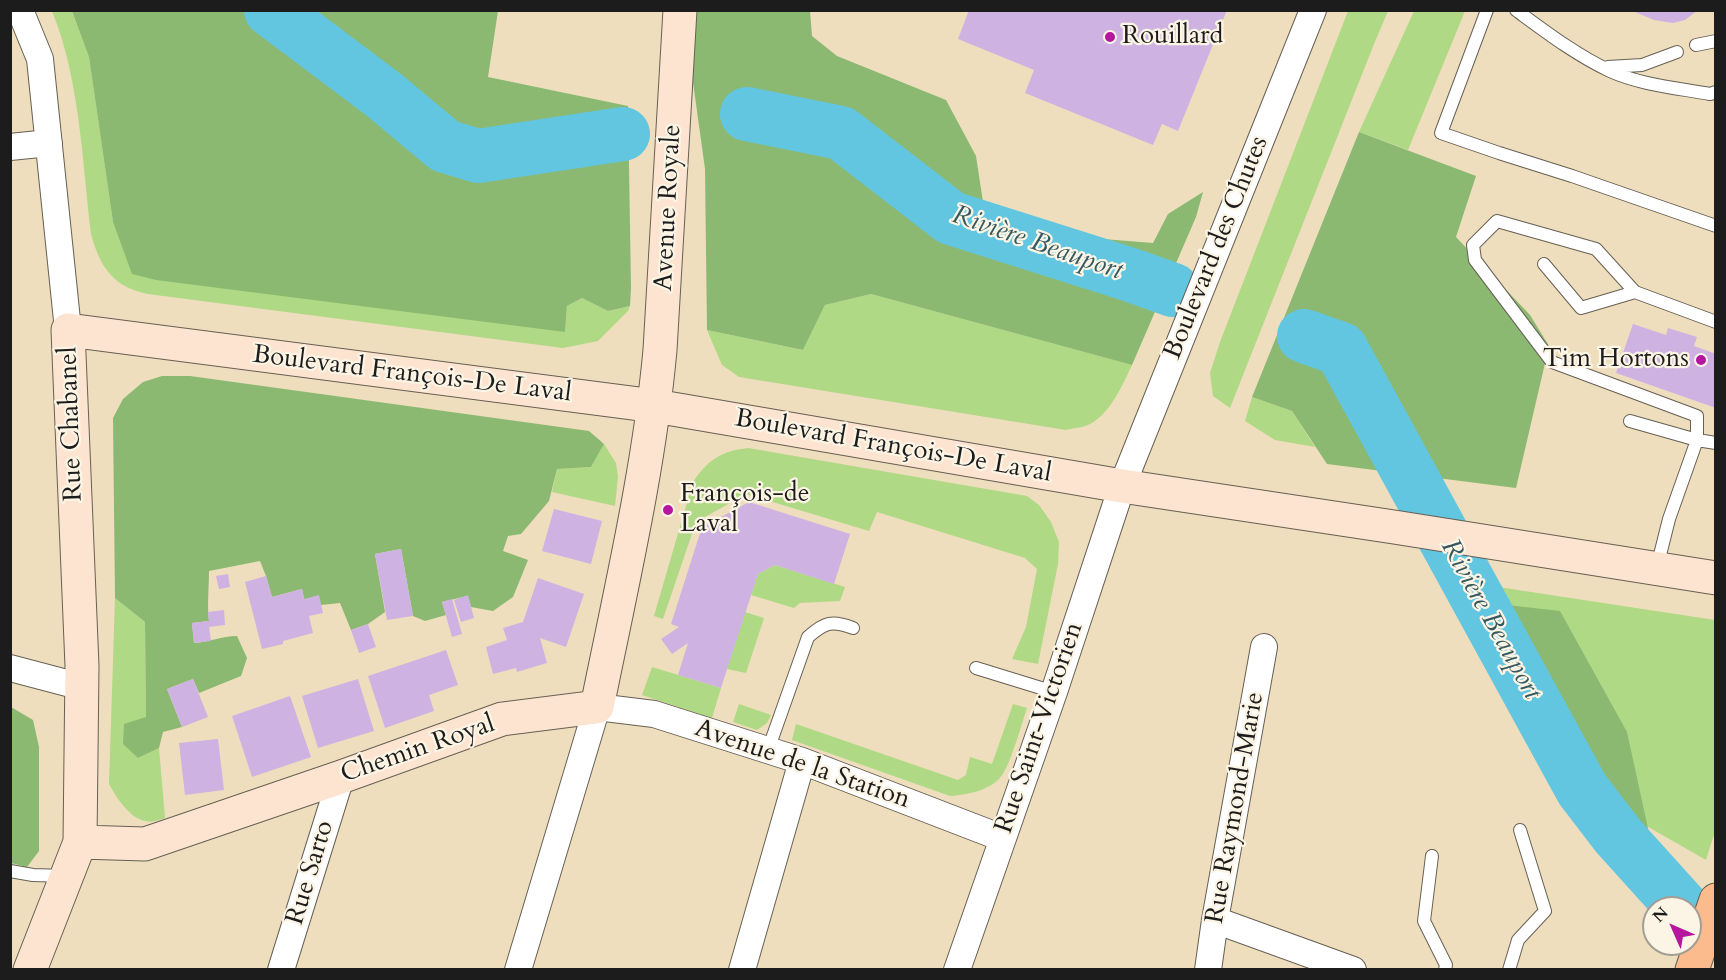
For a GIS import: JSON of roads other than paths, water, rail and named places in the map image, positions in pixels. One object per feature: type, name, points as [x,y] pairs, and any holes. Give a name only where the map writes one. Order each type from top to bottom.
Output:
[{"type":"main road","name":"Avenue Royale","points":[[655,406],[680,10]]},
{"type":"main road","name":"Boulevard François-De Laval","points":[[68,330],[655,406],[1122,486],[1716,578]]},
{"type":"main road","name":"Rue Chabanel","points":[[68,330],[82,654],[80,842]]},
{"type":"main road","points":[[597,707],[638,505],[655,406]]},
{"type":"main road","name":"Chemin Royal","points":[[80,842],[146,844],[502,719],[597,707]]},
{"type":"main road","points":[[30,969],[80,842]]},
{"type":"main road","points":[[1692,969],[1716,900]]},
{"type":"street","name":"Rue Chabanel","points":[[20,10],[40,59],[68,330]]},
{"type":"street","name":"Boulevard des Chutes","points":[[1122,486],[1313,10]]},
{"type":"street","points":[[10,147],[49,143]]},
{"type":"street","name":"Rue Saint-Victorien","points":[[957,969],[1054,692],[1122,486]]},
{"type":"street","name":"Rue Raymond-Marie","points":[[1208,969],[1264,647]]},
{"type":"street","points":[[10,668],[82,687]]},
{"type":"street","points":[[518,969],[597,707]]},
{"type":"street","name":"Avenue de la Station","points":[[597,707],[654,714],[768,750],[1002,838]]},
{"type":"street","points":[[742,969],[802,761]]},
{"type":"street","name":"Rue Sarto","points":[[281,969],[341,777]]},
{"type":"street","points":[[1215,920],[1353,969]]},
{"type":"lane","points":[[1487,10],[1441,133],[1716,226]]},
{"type":"lane","points":[[1516,10],[1572,50],[1612,72],[1651,84],[1710,94],[1716,92]]},
{"type":"lane","points":[[1696,45],[1716,41]]},
{"type":"lane","points":[[1604,67],[1642,65],[1677,52]]},
{"type":"lane","points":[[1657,568],[1669,519],[1696,440],[1697,416],[1552,362],[1475,260],[1473,245],[1497,220],[1596,249],[1635,292],[1716,322]]},
{"type":"lane","points":[[1544,264],[1581,308],[1635,292]]},
{"type":"lane","points":[[1630,422],[1696,440],[1716,442]]},
{"type":"lane","points":[[768,750],[808,637],[822,625],[838,622],[853,628]]},
{"type":"lane","points":[[976,668],[1054,692]]},
{"type":"lane","points":[[1509,969],[1518,940],[1545,911],[1520,830]]},
{"type":"lane","points":[[1432,856],[1424,921],[1446,965],[1445,969]]},
{"type":"lane","points":[[10,871],[33,875],[67,876]]},
{"type":"waterway","name":"Rivière Beauport","points":[[271,10],[384,95],[445,146],[478,156],[623,134]]},
{"type":"waterway","name":"Rivière Beauport","points":[[747,114],[841,133],[951,218],[1173,290]]},
{"type":"waterway","name":"Rivière Beauport","points":[[1304,336],[1341,349],[1582,789],[1618,836],[1672,896]]},
{"type":"place","name":"Rouillard","points":[[1110,37]]},
{"type":"place","name":"Tim Hortons","points":[[1701,360]]},
{"type":"place","name":"François-de Laval","points":[[668,510]]}]
